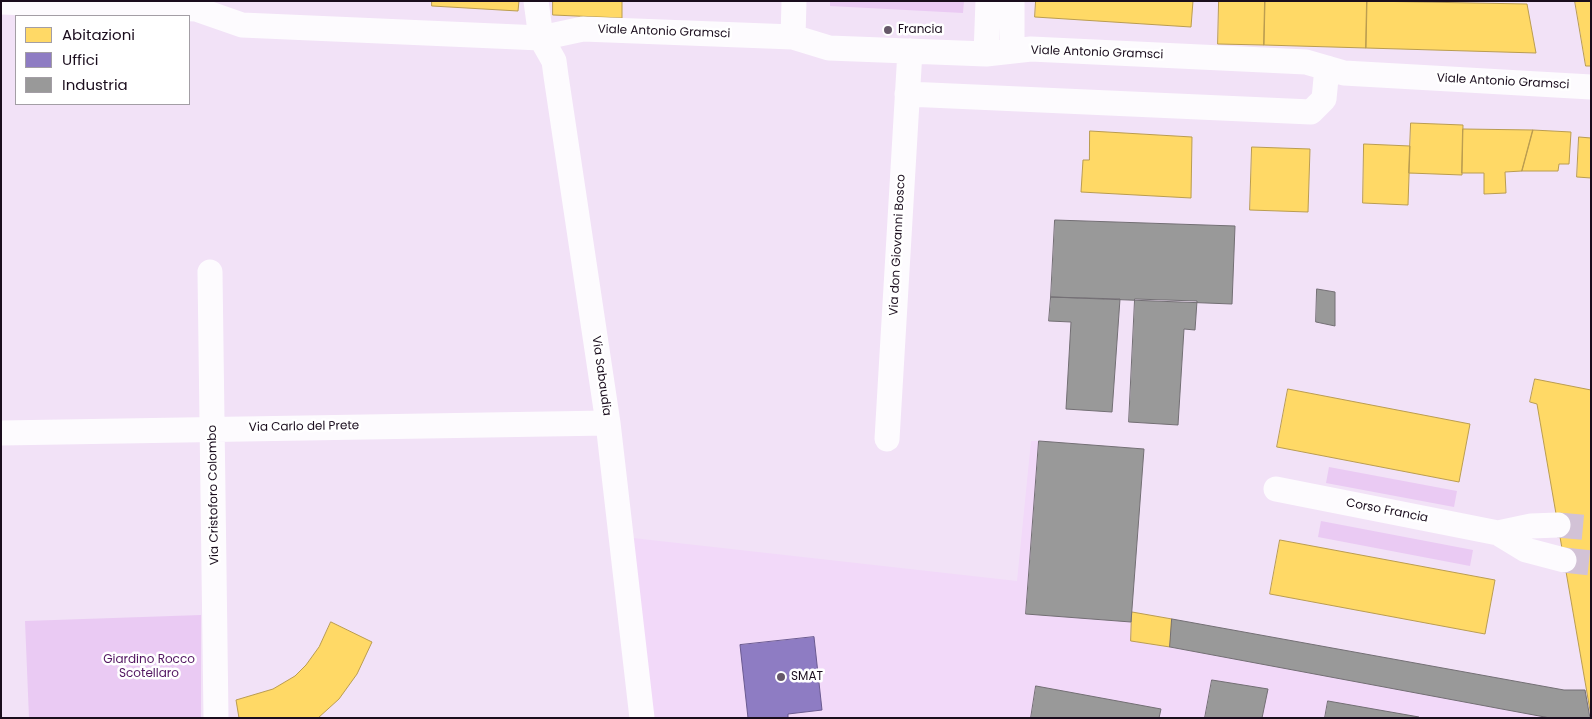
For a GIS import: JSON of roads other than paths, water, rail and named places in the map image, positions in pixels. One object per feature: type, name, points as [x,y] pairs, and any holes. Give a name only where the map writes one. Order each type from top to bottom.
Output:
[{"type":"street","points":[[536,1],[541,38]]},
{"type":"street","points":[[793,37],[794,1]]},
{"type":"street","points":[[986,54],[988,1]]},
{"type":"street","points":[[1012,1],[1012,51]]},
{"type":"street","name":"Viale Antonio Gramsci","points":[[1,2],[196,10],[242,25],[541,38],[583,28],[793,37],[829,48],[986,54],[1031,49],[1306,62],[1344,73],[1591,87]]},
{"type":"street","name":"Via Sabaudia","points":[[541,38],[554,61],[608,423],[642,718]]},
{"type":"street","name":"Via don Giovanni Bosco","points":[[887,439],[910,51]]},
{"type":"street","points":[[907,94],[1311,112],[1324,99],[1327,68]]},
{"type":"street","name":"Via Cristoforo Colombo","points":[[210,272],[216,718]]},
{"type":"street","name":"Via Carlo del Prete","points":[[1,433],[213,428],[608,423]]},
{"type":"street","name":"Corso Francia","points":[[1276,489],[1498,533],[1526,550],[1564,560]]},
{"type":"street","name":"Corso Francia","points":[[1498,533],[1531,526],[1558,525]]},
{"type":"tunnel","points":[[1558,525],[1591,528]]},
{"type":"tunnel","points":[[1564,560],[1591,563]]},
{"type":"place","name":"Francia","points":[[888,30]]},
{"type":"place","name":"SMAT","points":[[781,677]]},
{"type":"park label","name":"Giardino Rocco Scotellaro","points":[[149,667]]}]
